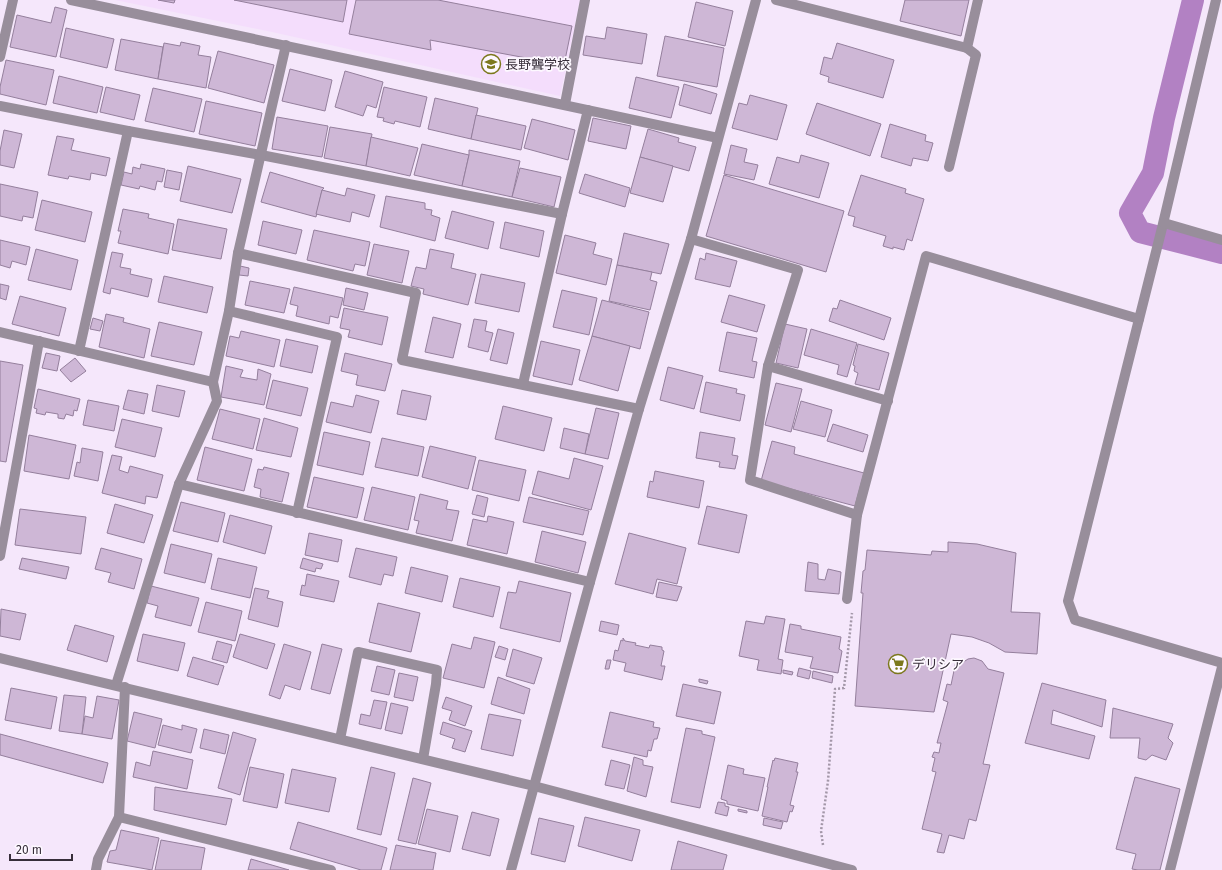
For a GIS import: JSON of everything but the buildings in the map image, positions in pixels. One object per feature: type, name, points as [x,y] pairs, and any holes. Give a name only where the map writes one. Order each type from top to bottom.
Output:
[{"type":"street","points":[[0,57],[13,0]]},
{"type":"street","points":[[71,0],[565,104],[718,138]]},
{"type":"street","points":[[565,104],[585,0]]},
{"type":"street","points":[[511,870],[639,409],[691,239],[756,0]]},
{"type":"street","points":[[776,0],[967,48],[976,55],[949,167]]},
{"type":"street","points":[[967,48],[978,0]]},
{"type":"street","points":[[1216,0],[1163,226],[1068,601],[1075,620],[1222,663]]},
{"type":"street","points":[[96,870],[98,859],[119,816],[120,686],[179,484],[217,401],[213,382],[229,311],[238,252],[286,45]]},
{"type":"street","points":[[0,106],[128,132],[261,155],[562,214]]},
{"type":"street","points":[[523,384],[562,214],[588,110]]},
{"type":"street","points":[[79,351],[128,132]]},
{"type":"street","points":[[1163,226],[1222,240]]},
{"type":"street","points":[[691,239],[798,270],[768,366],[750,480],[857,515]]},
{"type":"street","points":[[238,252],[416,292],[402,360],[639,409]]},
{"type":"street","points":[[847,599],[857,515],[926,256],[1139,319]]},
{"type":"street","points":[[229,311],[337,337],[297,513]]},
{"type":"street","points":[[0,332],[213,382]]},
{"type":"street","points":[[0,556],[39,341]]},
{"type":"street","points":[[768,366],[888,401]]},
{"type":"street","points":[[179,484],[590,582]]},
{"type":"street","points":[[340,739],[358,652],[437,670],[423,759]]},
{"type":"street","points":[[0,658],[534,786],[852,870]]},
{"type":"street","points":[[1170,870],[1222,667]]},
{"type":"street","points":[[119,816],[331,870]]},
{"type":"path","points":[[823,845],[821,831],[828,781],[835,689],[844,688],[852,610],[847,599]]},
{"type":"shaded area","name":"長野聾学校","points":[[115,0],[580,0],[560,96],[272,32]]},
{"type":"waterway","points":[[1193,0],[1164,118],[1153,173],[1130,213],[1140,232],[1222,253]]},
{"type":"place","name":"長野聾学校","points":[[491,64]]},
{"type":"place","name":"デリシア","points":[[898,664]]}]
